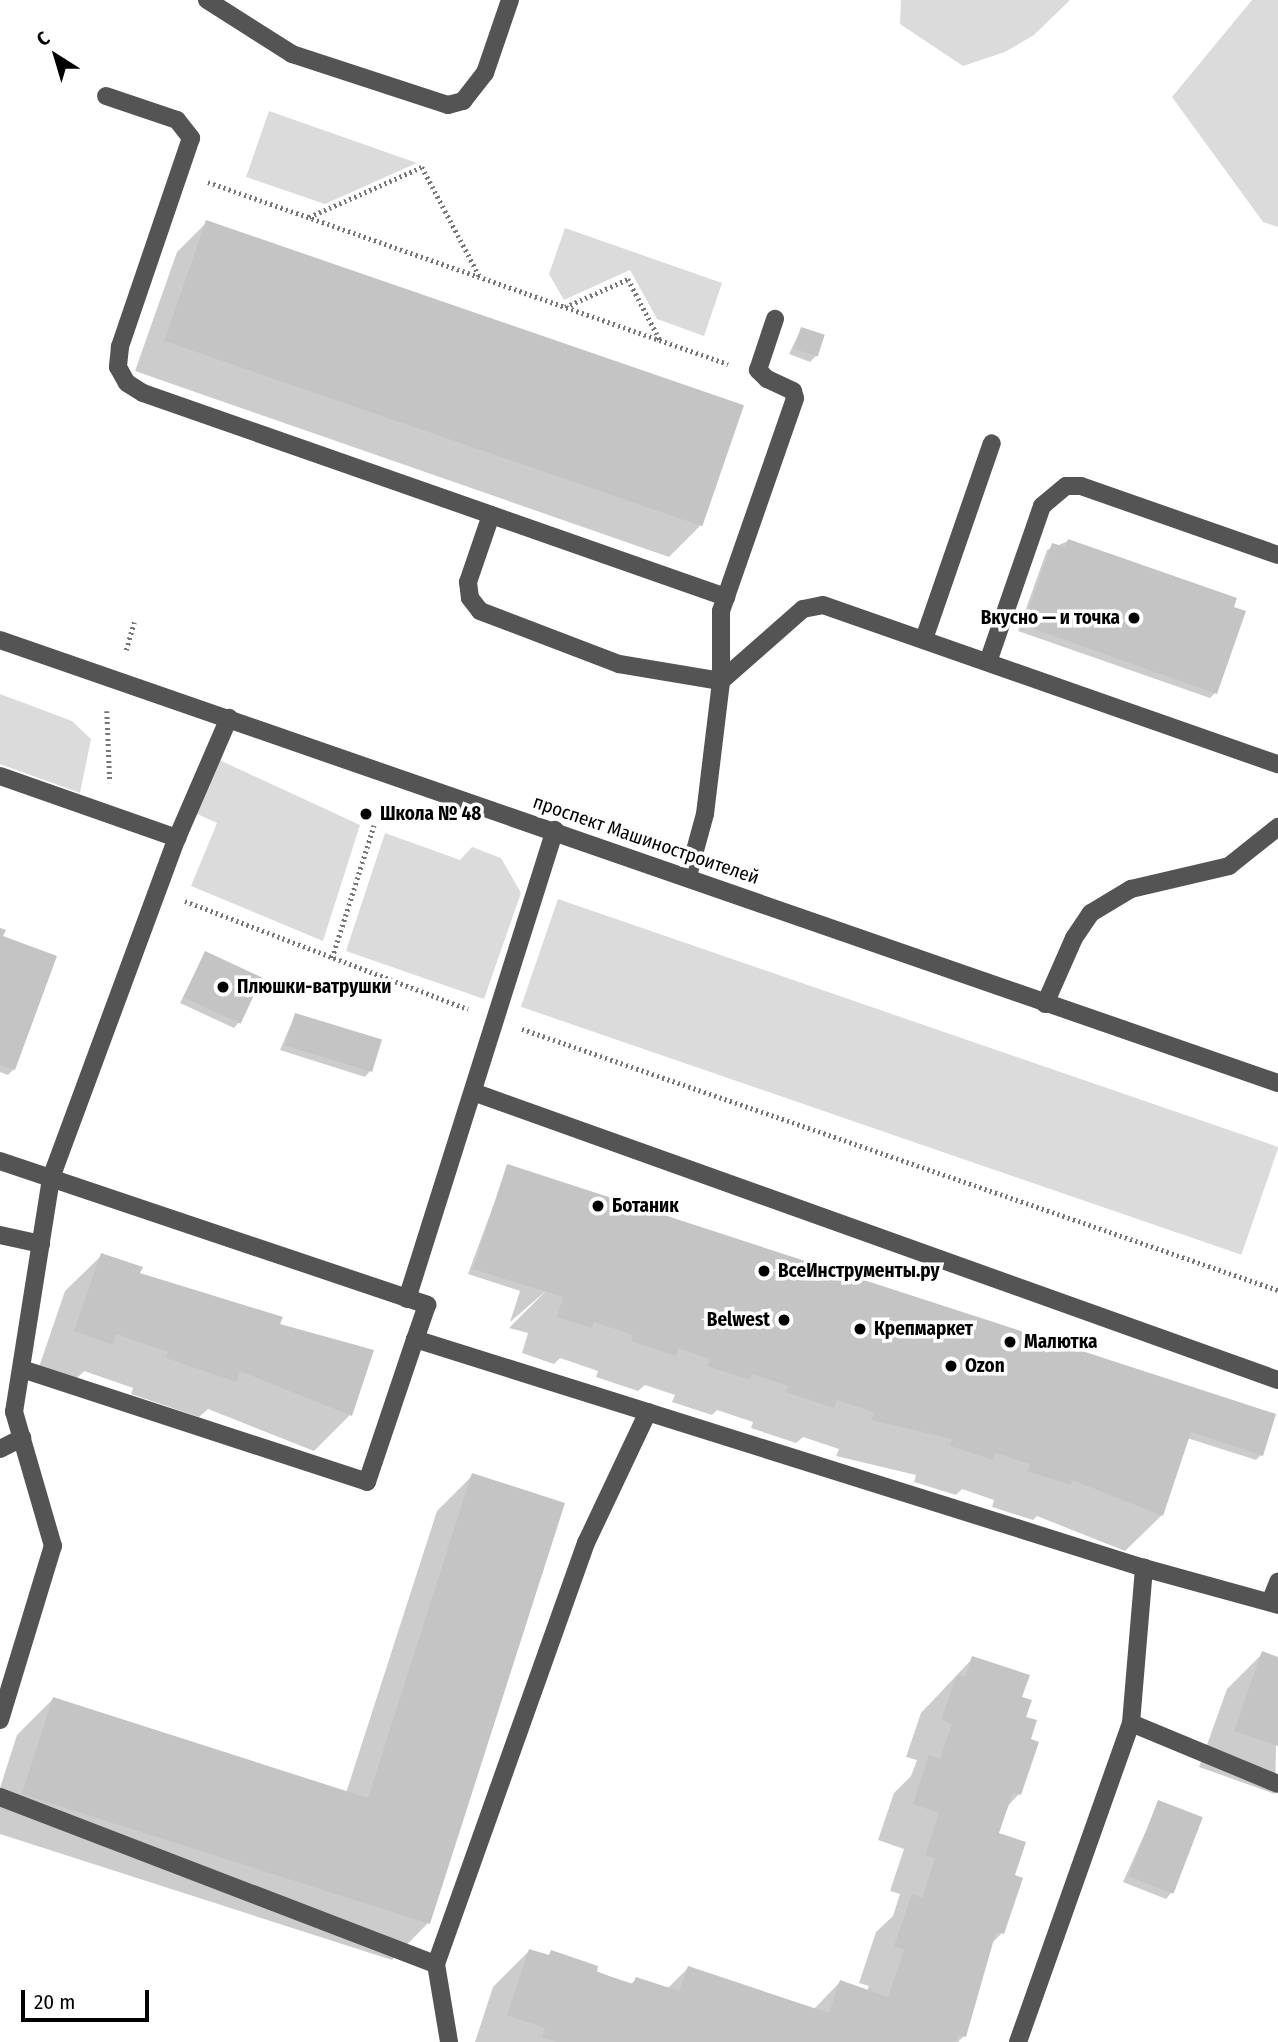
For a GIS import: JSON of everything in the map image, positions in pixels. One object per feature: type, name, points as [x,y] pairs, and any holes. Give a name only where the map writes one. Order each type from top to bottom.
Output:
[{"type":"street","points":[[206,0],[292,54],[448,105],[463,101],[485,73],[510,0]]},
{"type":"street","points":[[106,96],[187,128],[191,138],[120,347],[118,367],[127,383],[143,393],[726,597]]},
{"type":"street","points":[[688,876],[705,814],[721,681],[720,623],[726,597],[795,398],[793,391],[758,370],[775,319]]},
{"type":"street","points":[[924,639],[992,443]]},
{"type":"street","points":[[988,662],[1042,506],[1066,486],[1081,486],[1278,555]]},
{"type":"street","points":[[491,515],[468,582],[480,611],[619,664],[721,681]]},
{"type":"street","points":[[721,681],[803,609],[822,606],[924,639],[1278,764]]},
{"type":"street","name":"проспект Машиностроителей","points":[[0,640],[688,876],[1045,1004],[1278,1083]]},
{"type":"street","points":[[0,1720],[53,1546],[14,1412],[51,1178],[177,838],[229,718]]},
{"type":"street","points":[[0,776],[177,838]]},
{"type":"street","points":[[1045,1004],[1074,938],[1091,913],[1131,889],[1228,866],[1278,827]]},
{"type":"street","points":[[407,1298],[555,830]]},
{"type":"street","points":[[473,1092],[1278,1380]]},
{"type":"street","points":[[0,1161],[428,1305],[367,1482],[22,1369]]},
{"type":"street","points":[[0,1235],[41,1244]]},
{"type":"street","points":[[415,1339],[1144,1568],[1274,1603],[1278,1582]]},
{"type":"street","points":[[449,2042],[436,1964],[586,1543],[648,1412]]},
{"type":"street","points":[[0,1449],[22,1438]]},
{"type":"street","points":[[1018,2042],[1131,1723],[1144,1568]]},
{"type":"street","points":[[1131,1723],[1278,1784]]},
{"type":"street","points":[[0,1797],[436,1964]]},
{"type":"path","points":[[309,217],[422,167],[481,278]]},
{"type":"path","points":[[181,173],[743,369],[758,370]]},
{"type":"path","points":[[564,307],[628,279],[661,341]]},
{"type":"path","points":[[125,654],[134,622]]},
{"type":"path","points":[[107,711],[112,816]]},
{"type":"path","points":[[332,958],[374,825]]},
{"type":"path","points":[[158,891],[495,1019],[1278,1290]]},
{"type":"shaded area","points":[[901,0],[1070,0],[1034,35],[1005,52],[963,66],[900,24]]},
{"type":"shaded area","points":[[1252,0],[1278,0],[1278,227],[1263,222],[1172,97]]},
{"type":"shaded area","points":[[269,111],[417,163],[325,204],[246,177]]},
{"type":"shaded area","points":[[565,228],[722,283],[704,336],[657,319],[630,270],[564,300],[549,274]]},
{"type":"shaded area","points":[[0,694],[72,721],[91,739],[80,793],[0,764]]},
{"type":"shaded area","points":[[217,759],[360,825],[323,941],[191,886],[217,823],[195,813]]},
{"type":"shaded area","points":[[385,833],[460,860],[472,847],[501,858],[521,893],[484,999],[346,951]]},
{"type":"shaded area","points":[[558,899],[1278,1147],[1241,1255],[521,1007]]},
{"type":"building","points":[[206,220],[744,405],[702,526],[164,341]]},
{"type":"building","points":[[801,327],[825,335],[818,357],[794,349]]},
{"type":"building","name":"Вкусно — и точка","points":[[1068,539],[1237,598],[1234,607],[1246,611],[1217,694],[1023,625],[1052,543],[1065,547]]},
{"type":"building","points":[[0,928],[6,930],[3,936],[57,956],[15,1070],[0,1065]]},
{"type":"building","name":"Плюшки-ватрушки","points":[[205,951],[262,978],[241,1024],[183,997]]},
{"type":"building","points":[[295,1013],[382,1040],[372,1072],[285,1046]]},
{"type":"building","points":[[507,1164],[1276,1414],[1263,1456],[1191,1432],[1163,1516],[1072,1480],[1071,1485],[1027,1471],[1030,1464],[996,1453],[993,1460],[950,1446],[952,1439],[871,1420],[874,1412],[837,1400],[834,1408],[786,1392],[788,1386],[752,1374],[750,1380],[707,1366],[710,1359],[678,1348],[676,1356],[631,1341],[633,1335],[594,1322],[592,1328],[557,1317],[563,1297],[473,1269]]},
{"type":"building","points":[[101,1253],[143,1267],[140,1273],[283,1317],[280,1324],[374,1350],[352,1416],[240,1371],[237,1382],[166,1358],[168,1352],[116,1334],[113,1345],[74,1331]]},
{"type":"building","points":[[472,1473],[565,1503],[430,1924],[22,1794],[53,1697],[368,1798]]},
{"type":"building","points":[[1262,1651],[1278,1657],[1278,1746],[1234,1731]]},
{"type":"building","points":[[972,1656],[1030,1675],[1022,1697],[1032,1700],[1026,1717],[1037,1720],[1031,1739],[1039,1742],[1021,1795],[1013,1792],[999,1833],[1026,1842],[1015,1875],[1023,1878],[1004,1934],[996,1932],[966,2037],[958,2035],[956,2042],[557,2042],[542,2037],[545,2028],[507,2015],[529,1949],[549,1955],[551,1950],[598,1966],[597,1972],[633,1984],[636,1977],[679,1991],[688,1966],[829,2013],[840,1980],[888,1997],[904,1950],[894,1946],[912,1894],[922,1898],[935,1858],[925,1855],[939,1813],[913,1804],[929,1755],[940,1759],[952,1724],[941,1720],[957,1675],[965,1677]]},
{"type":"building","points":[[1158,1800],[1203,1817],[1173,1894],[1129,1877]]},
{"type":"place","name":"Вкусно — и точка","points":[[1134,618]]},
{"type":"place","name":"Школа № 48","points":[[366,814]]},
{"type":"place","name":"Плюшки-ватрушки","points":[[223,987]]},
{"type":"place","name":"Ботаник","points":[[598,1206]]},
{"type":"place","name":"ВсеИнструменты.ру","points":[[764,1271]]},
{"type":"place","name":"Belwest","points":[[784,1320]]},
{"type":"place","name":"Крепмаркет","points":[[860,1329]]},
{"type":"place","name":"Малютка","points":[[1010,1342]]},
{"type":"place","name":"Ozon","points":[[951,1366]]}]
